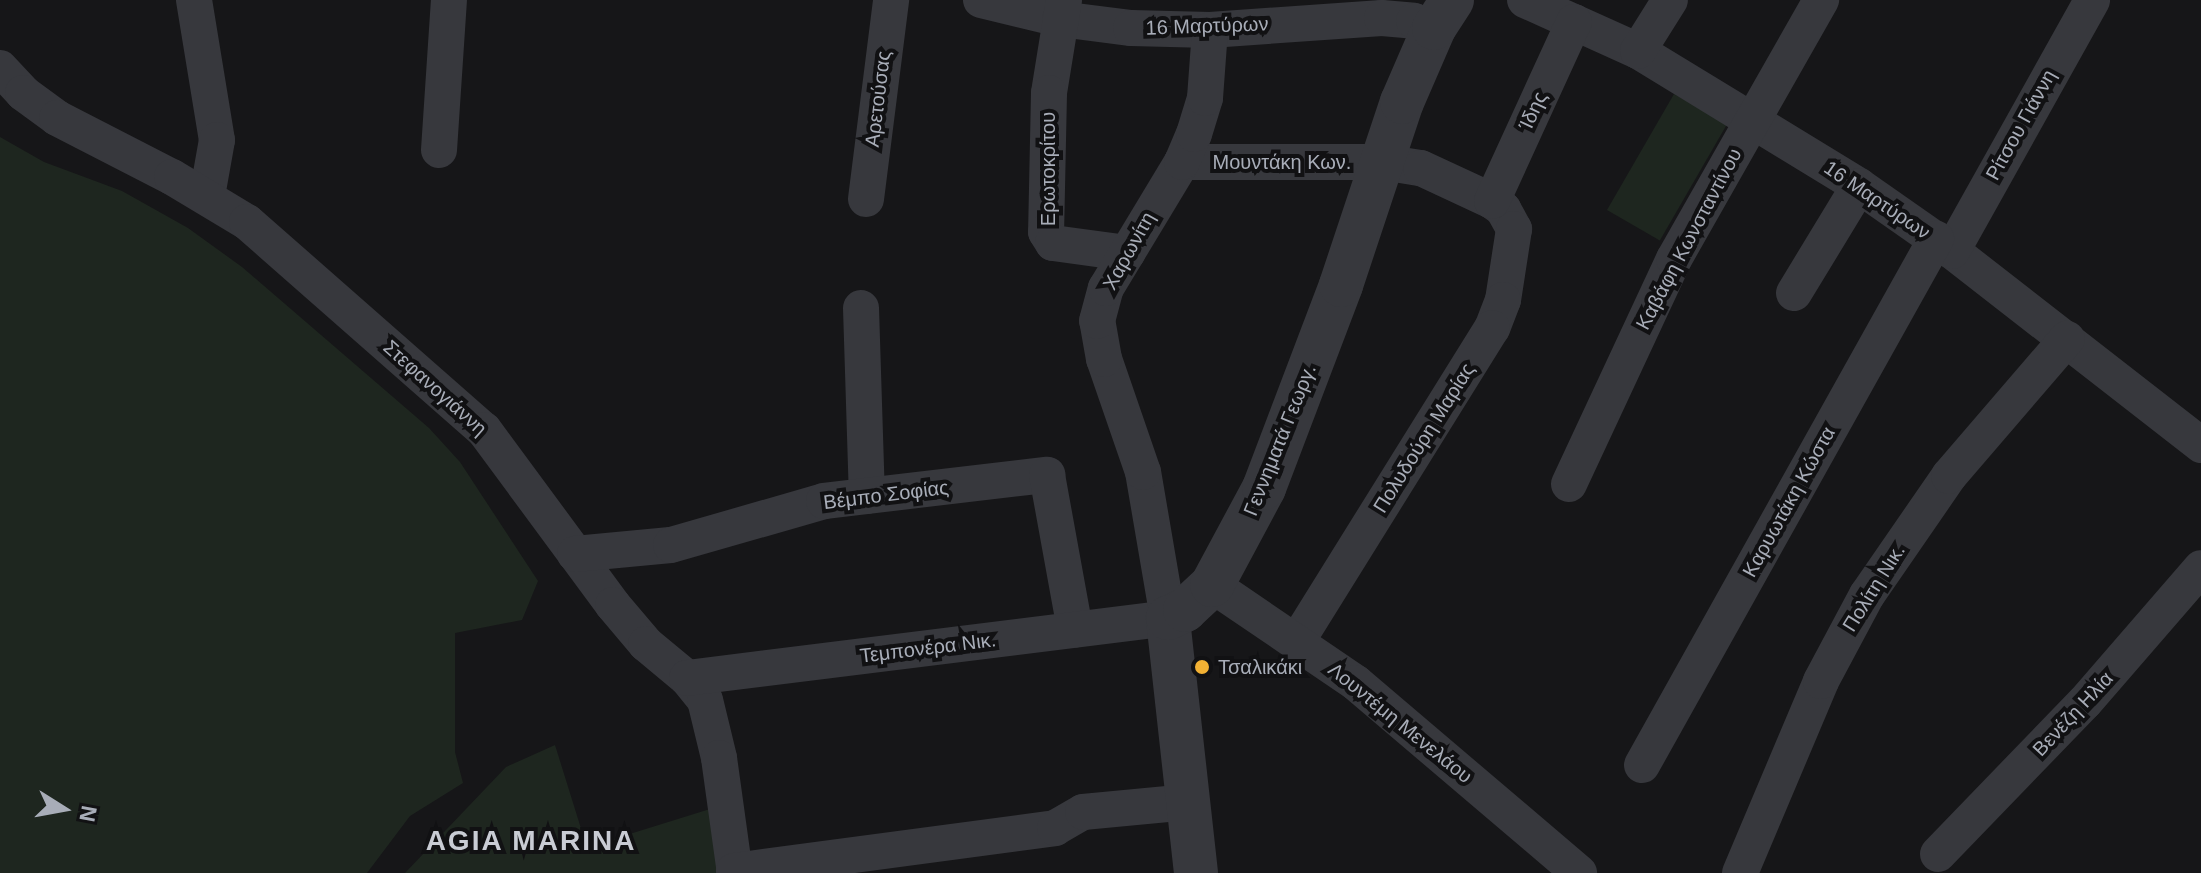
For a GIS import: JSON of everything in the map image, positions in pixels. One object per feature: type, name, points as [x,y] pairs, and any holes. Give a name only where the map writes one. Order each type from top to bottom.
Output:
[{"type":"street","points":[[194,0],[217,140],[207,196]]},
{"type":"street","points":[[439,150],[449,0]]},
{"type":"street","name":"Αρετούσας","points":[[866,199],[891,0]]},
{"type":"street","name":"16 Μαρτύρων","points":[[981,0],[1134,14],[1210,30],[1255,14],[1298,21],[1382,18],[1414,21],[1443,14]]},
{"type":"street","name":"16 Μαρτύρων","points":[[1525,0],[1638,51],[1755,119],[1859,186],[1944,245],[2201,445]]},
{"type":"street","points":[[1638,51],[1670,0]]},
{"type":"street","name":"Καβάφη Κωνσταντίνου","points":[[1569,484],[1674,259],[1821,0]]},
{"type":"street","name":"Ρίτσου Γιάννη","points":[[1944,245],[2092,0]]},
{"type":"street","name":"Ερωτοκρίτου","points":[[1062,9],[1049,93],[1046,232],[1053,243],[1127,253]]},
{"type":"street","name":"Γεννηματά Γεωργ.","points":[[1168,618],[1185,610],[1212,585],[1275,462],[1382,162],[1443,14]]},
{"type":"street","name":"Ίδης","points":[[1501,210],[1574,22]]},
{"type":"street","name":"Χαρωνίτη","points":[[1168,618],[1143,472],[1104,359],[1097,321],[1106,288],[1182,162],[1205,98],[1210,30]]},
{"type":"street","name":"Στεφανογιάννη","points":[[0,68],[23,93],[57,118],[207,196],[265,235],[463,409],[497,445],[575,554],[646,644],[687,678],[709,708],[735,872]]},
{"type":"street","name":"Μουντάκη Κων.","points":[[1182,162],[1382,162],[1421,168],[1501,210]]},
{"type":"street","points":[[1794,293],[1859,186]]},
{"type":"street","name":"Πολυδούρη Μαρίας","points":[[1296,643],[1492,328],[1509,270],[1514,229],[1501,210]]},
{"type":"street","name":"Καρυωτάκη Κώστα","points":[[1642,765],[1944,245]]},
{"type":"street","points":[[861,308],[867,496]]},
{"type":"street","name":"Πολίτη Νικ.","points":[[1740,873],[1821,681],[1867,595],[1949,476],[2067,339]]},
{"type":"street","name":"Βέμπο Σοφίας","points":[[575,554],[671,545],[824,501],[1047,475],[1075,629]]},
{"type":"street","name":"Βενέζη Ηλία","points":[[1938,854],[2085,702],[2201,568]]},
{"type":"street","name":"Λουντέμη Μενελάου","points":[[1212,585],[1356,683],[1579,873]]},
{"type":"street","points":[[1168,618],[1196,873]]},
{"type":"street","name":"Τεμπονέρα Νικ.","points":[[687,678],[1168,618]]},
{"type":"street","points":[[735,872],[1055,828],[1083,812],[1189,802]]},
{"type":"shaded area","points":[[1674,94],[1727,124],[1660,241],[1607,210]]},
{"type":"shaded area","points":[[0,137],[44,162],[122,191],[188,228],[242,267],[429,428],[460,462],[538,581],[522,620],[455,633],[455,752],[463,783],[410,816],[367,873],[0,873]]},
{"type":"shaded area","points":[[555,745],[584,838],[604,842],[710,809],[719,873],[405,873],[506,767]]},
{"type":"place","name":"Τσαλικάκι","points":[[1202,667]]},
{"type":"district","name":"AGIA MARINA","points":[[531,841]]}]
